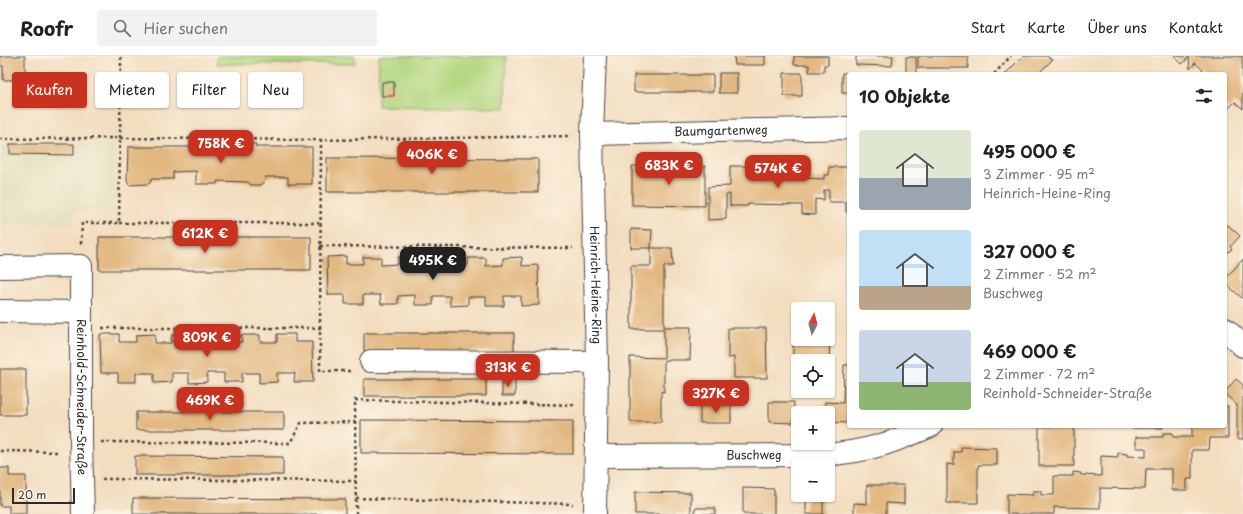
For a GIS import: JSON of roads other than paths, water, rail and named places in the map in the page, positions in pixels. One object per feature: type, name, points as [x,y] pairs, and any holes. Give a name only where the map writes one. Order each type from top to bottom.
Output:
[{"type":"street","name":"Heinrich-Heine-Ring","points":[[595,56],[592,134],[597,362],[595,509]]},
{"type":"street","name":"Baumgartenweg","points":[[592,134],[847,128]]},
{"type":"street","points":[[0,267],[81,266],[81,312]]},
{"type":"street","name":"Reinhold-Schneider-Straße","points":[[0,311],[81,312],[81,447],[83,514]]},
{"type":"street","points":[[1227,331],[1243,346]]},
{"type":"street","points":[[371,361],[597,362]]},
{"type":"street","name":"Buschweg","points":[[596,456],[848,454],[890,444],[926,428]]}]
